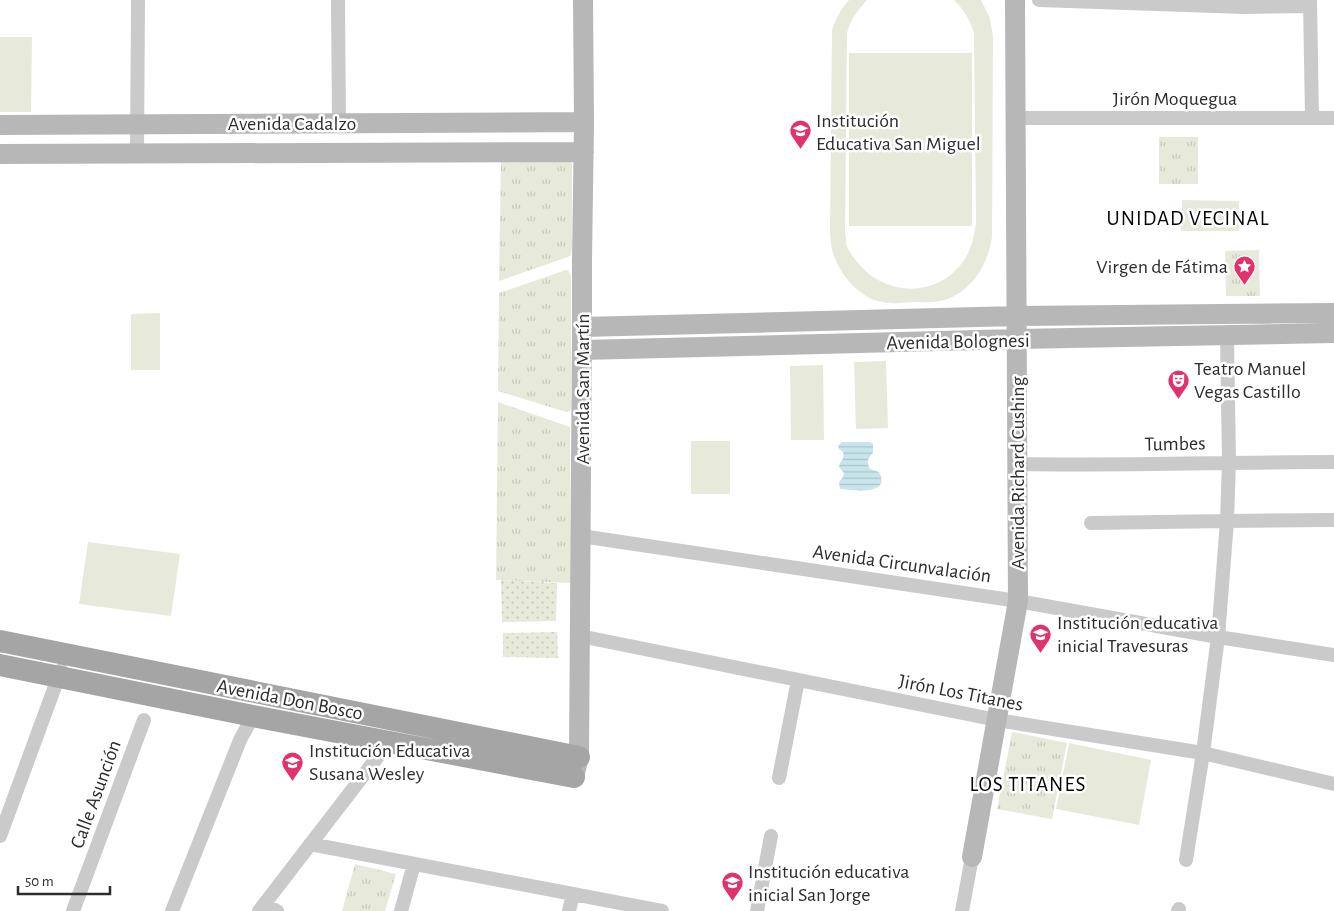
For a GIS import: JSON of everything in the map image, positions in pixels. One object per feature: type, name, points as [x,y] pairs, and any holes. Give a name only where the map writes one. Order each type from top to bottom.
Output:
[{"type":"main road","name":"Avenida San Martín","points":[[577,767],[581,536],[584,152],[583,0]]},
{"type":"main road","name":"Avenida Richard Cushing","points":[[972,857],[1018,600],[1015,0]]},
{"type":"main road","name":"Avenida Cadalzo","points":[[0,124],[584,122]]},
{"type":"main road","name":"Avenida Cadalzo","points":[[0,154],[584,152]]},
{"type":"main road","name":"Avenida Bolognesi","points":[[582,327],[1017,316],[1334,313]]},
{"type":"main road","name":"Avenida Bolognesi","points":[[582,350],[1334,333]]},
{"type":"main road","name":"Avenida Don Bosco","points":[[0,641],[577,767]]},
{"type":"main road","name":"Avenida Don Bosco","points":[[0,665],[389,742],[577,767]]},
{"type":"street","points":[[137,154],[138,0]]},
{"type":"street","points":[[338,0],[338,123]]},
{"type":"street","points":[[1039,0],[1244,4],[1310,3],[1312,118]]},
{"type":"street","name":"Jirón Moquegua","points":[[1016,118],[1334,118]]},
{"type":"street","points":[[1186,860],[1203,753],[1218,637],[1227,521],[1229,462],[1227,334]]},
{"type":"street","name":"Tumbes","points":[[1017,464],[1334,462]]},
{"type":"street","points":[[1091,523],[1334,520]]},
{"type":"street","name":"Avenida Circunvalación","points":[[581,536],[1018,600],[1218,637],[1334,655]]},
{"type":"street","name":"Jirón Los Titanes","points":[[580,636],[997,720],[1203,753],[1334,784]]},
{"type":"street","points":[[0,836],[59,676],[65,654]]},
{"type":"street","points":[[779,778],[798,680]]},
{"type":"street","points":[[172,911],[237,747],[253,716]]},
{"type":"street","name":"Calle Asunción","points":[[73,911],[144,720]]},
{"type":"street","points":[[278,911],[261,908],[389,742]]},
{"type":"street","points":[[757,911],[771,836]]},
{"type":"street","points":[[310,844],[662,911]]},
{"type":"street","name":"Avenida Richard Cushing","points":[[962,911],[972,857]]},
{"type":"street","points":[[401,911],[414,864]]},
{"type":"street","points":[[569,911],[573,894]]},
{"type":"green space","points":[[849,0],[867,0],[855,15],[847,33],[846,244],[853,257],[870,275],[896,287],[910,289],[925,287],[939,282],[951,274],[965,259],[973,239],[976,223],[974,34],[967,16],[954,0],[981,0],[990,18],[993,37],[992,237],[982,268],[976,277],[969,285],[951,298],[933,302],[898,303],[874,300],[852,285],[841,271],[833,253],[830,234],[832,30],[839,14]]},
{"type":"green space","points":[[0,37],[32,37],[31,112],[0,112]]},
{"type":"green space","points":[[849,53],[972,53],[972,226],[849,226]]},
{"type":"green space","points":[[1159,137],[1198,137],[1198,184],[1159,184]]},
{"type":"green space","points":[[501,160],[571,161],[572,248],[571,255],[568,257],[499,281]]},
{"type":"green space","points":[[1182,200],[1239,201],[1239,231],[1181,231]]},
{"type":"green space","points":[[1259,250],[1260,296],[1226,296],[1225,251]]},
{"type":"green space","points":[[568,270],[571,276],[571,409],[569,412],[566,412],[498,391],[499,293]]},
{"type":"green space","points":[[160,313],[160,370],[131,370],[131,314]]},
{"type":"green space","points":[[886,361],[888,428],[856,429],[854,362]]},
{"type":"green space","points":[[823,365],[824,440],[791,440],[790,366]]},
{"type":"green space","points":[[498,402],[570,427],[571,583],[496,580]]},
{"type":"green space","points":[[691,441],[730,441],[730,494],[691,494]]},
{"type":"green space","points":[[88,542],[180,554],[171,616],[79,604]]},
{"type":"green space","points":[[501,580],[557,583],[556,621],[502,622]]},
{"type":"green space","points":[[557,632],[558,658],[503,657],[503,633]]},
{"type":"green space","points":[[1012,732],[1067,743],[1052,819],[997,809]]},
{"type":"green space","points":[[1069,743],[1151,760],[1139,825],[1056,809]]},
{"type":"green space","points":[[355,864],[396,874],[385,911],[342,911]]},
{"type":"water","points":[[842,442],[870,442],[873,444],[873,453],[869,458],[868,464],[870,469],[879,472],[882,480],[880,485],[869,490],[840,489],[839,482],[844,473],[839,467],[843,458],[843,452],[838,446]]},
{"type":"place","name":"Institución Educativa San Miguel","points":[[800,150]]},
{"type":"place","name":"Virgen de Fátima","points":[[1244,285]]},
{"type":"place","name":"Teatro Manuel Vegas Castillo","points":[[1178,399]]},
{"type":"place","name":"Institución educativa inicial Travesuras","points":[[1041,653]]},
{"type":"place","name":"Institución Educativa Susana Wesley","points":[[293,781]]},
{"type":"place","name":"Institución educativa inicial San Jorge","points":[[732,902]]},
{"type":"district","name":"UNIDAD VECINAL","points":[[1188,218]]},
{"type":"district","name":"LOS TITANES","points":[[1028,784]]}]
